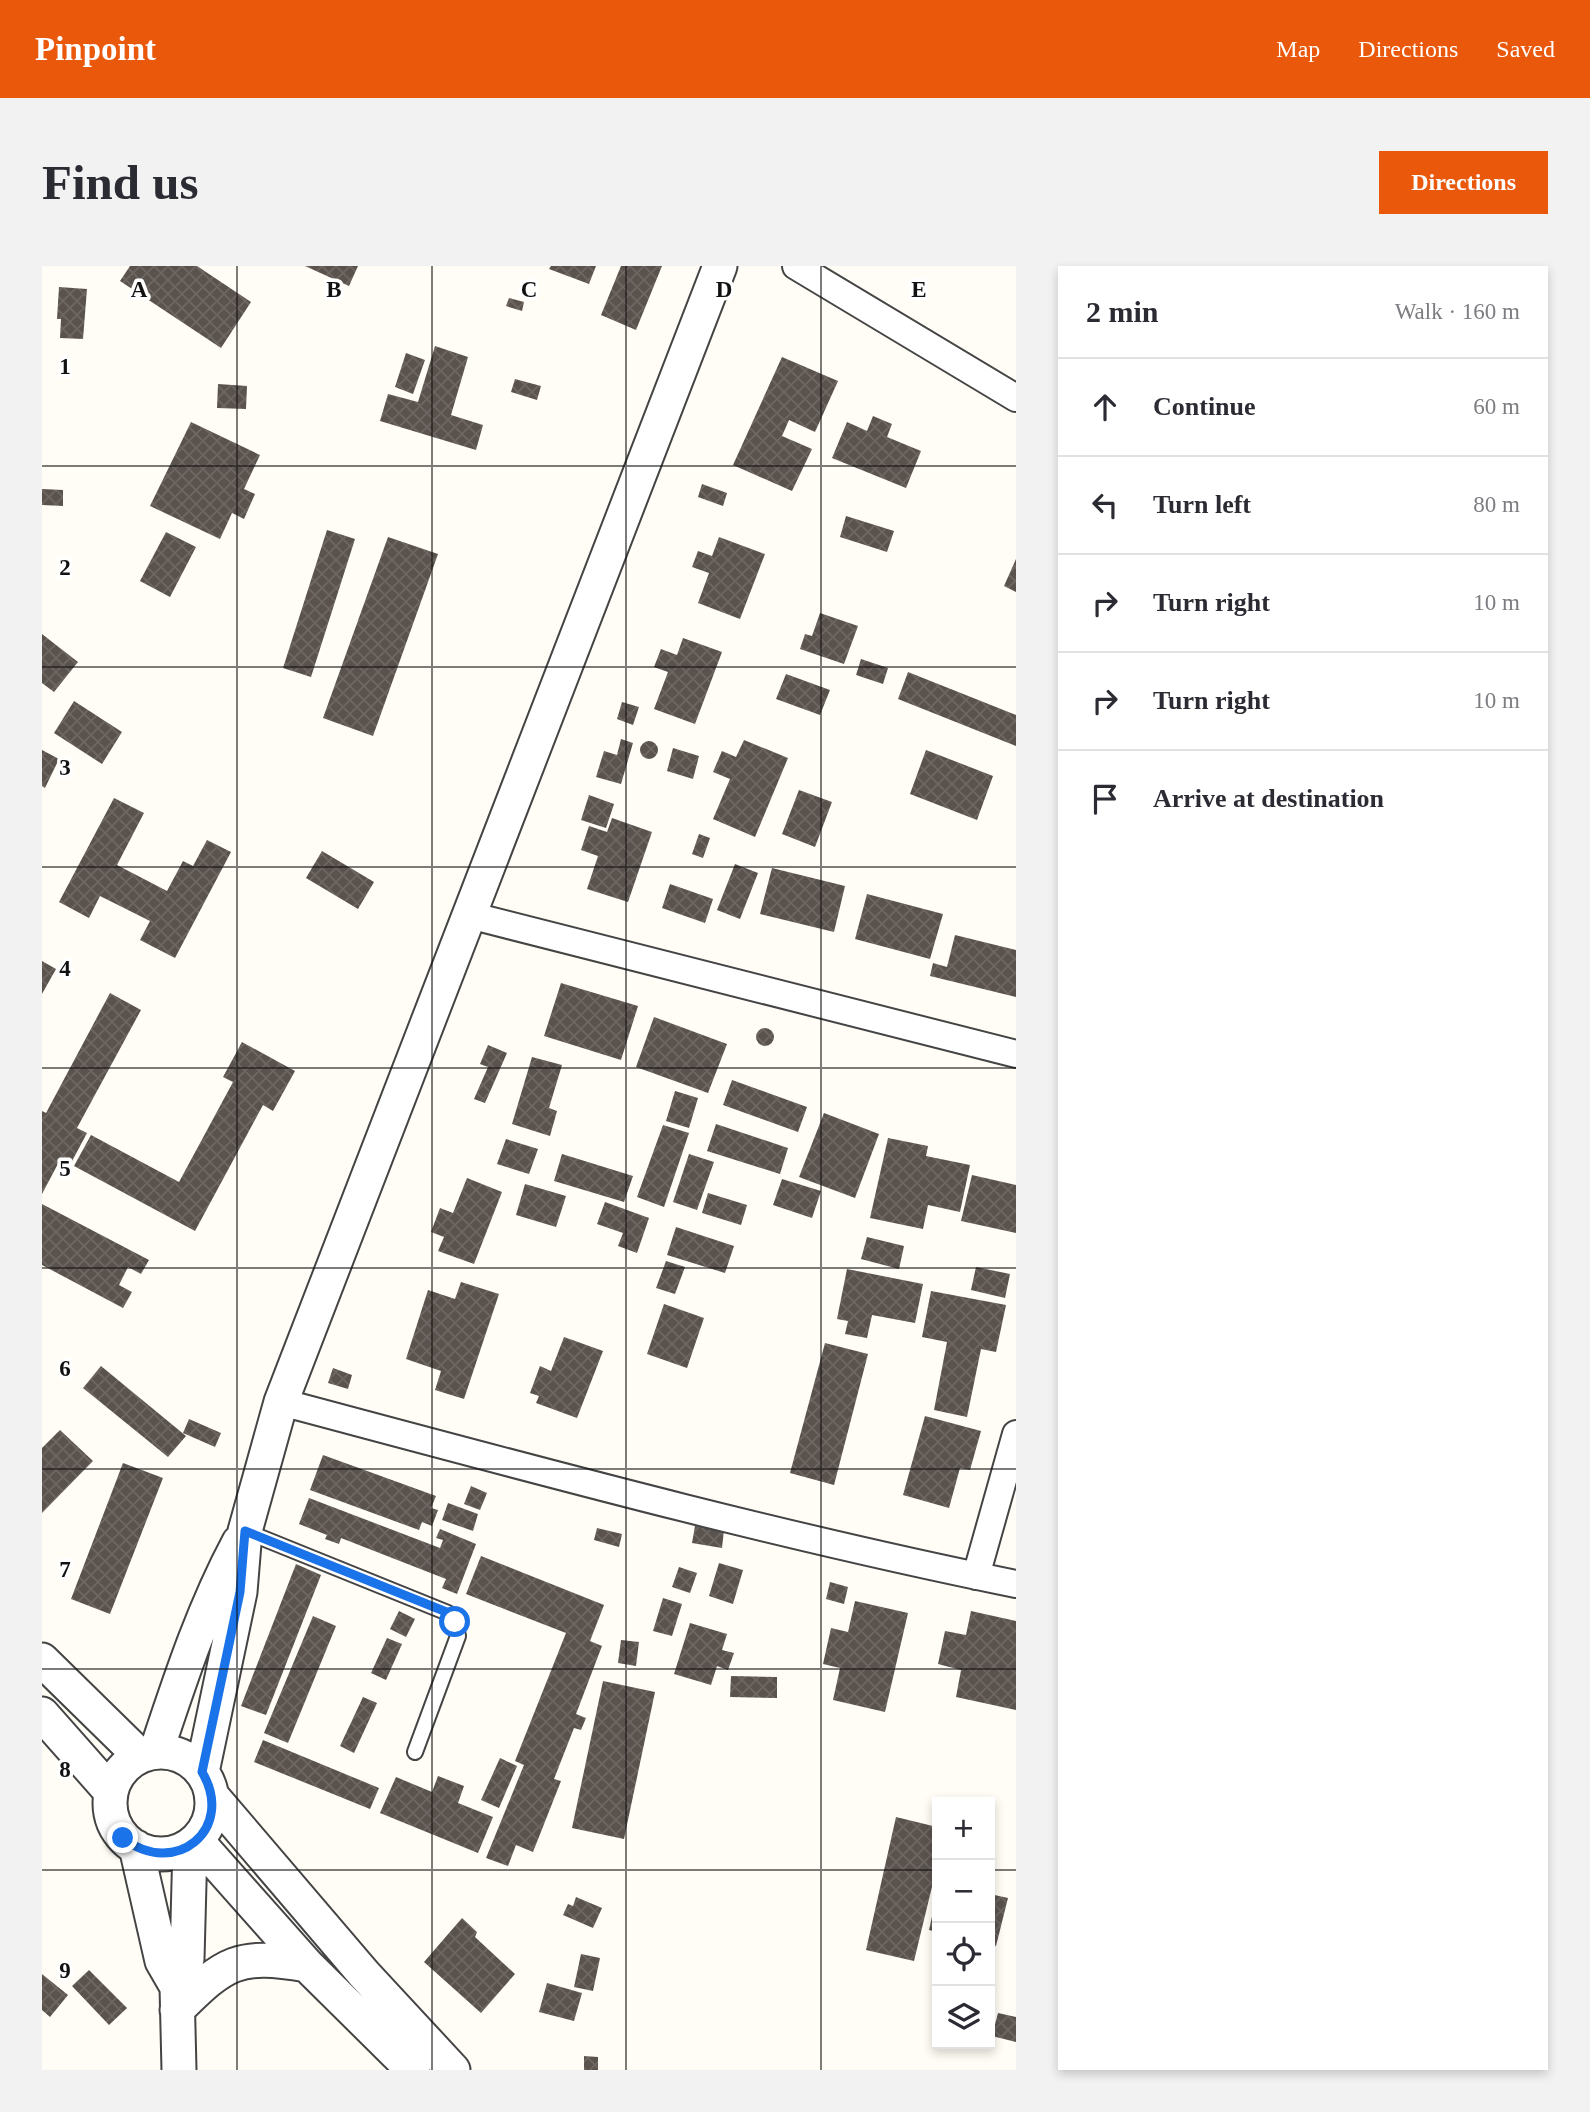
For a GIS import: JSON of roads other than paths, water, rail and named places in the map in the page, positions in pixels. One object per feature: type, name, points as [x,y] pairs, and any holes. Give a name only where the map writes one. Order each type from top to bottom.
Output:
[{"type":"street","points":[[453,2070],[364,1974],[207,1784],[187,1758],[177,1754],[148,1754],[121,1771],[111,1792],[110,1808],[114,1824],[123,1838],[149,1853],[177,1852],[193,1843],[209,1820],[207,1784],[240,1592],[245,1531],[281,1402],[720,266]]},
{"type":"street","points":[[796,266],[1016,398]]},
{"type":"street","points":[[469,915],[1016,1054]]},
{"type":"street","points":[[281,1402],[621,1492],[890,1558],[1016,1584]]},
{"type":"street","points":[[976,1576],[1016,1434]]},
{"type":"street","points":[[148,1754],[216,1585],[245,1531]]},
{"type":"street","points":[[42,1660],[148,1754]]},
{"type":"street","points":[[42,1714],[111,1792]]},
{"type":"street","points":[[193,1843],[307,1965],[413,2070]]},
{"type":"street","points":[[178,2070],[177,1998],[187,1959],[193,1843]]},
{"type":"street","points":[[136,1847],[162,1961],[177,1998]]},
{"type":"street","points":[[177,1998],[229,1966],[247,1961],[273,1959],[307,1965]]},
{"type":"lane","points":[[245,1531],[449,1613],[455,1622],[458,1636],[415,1752]]}]
